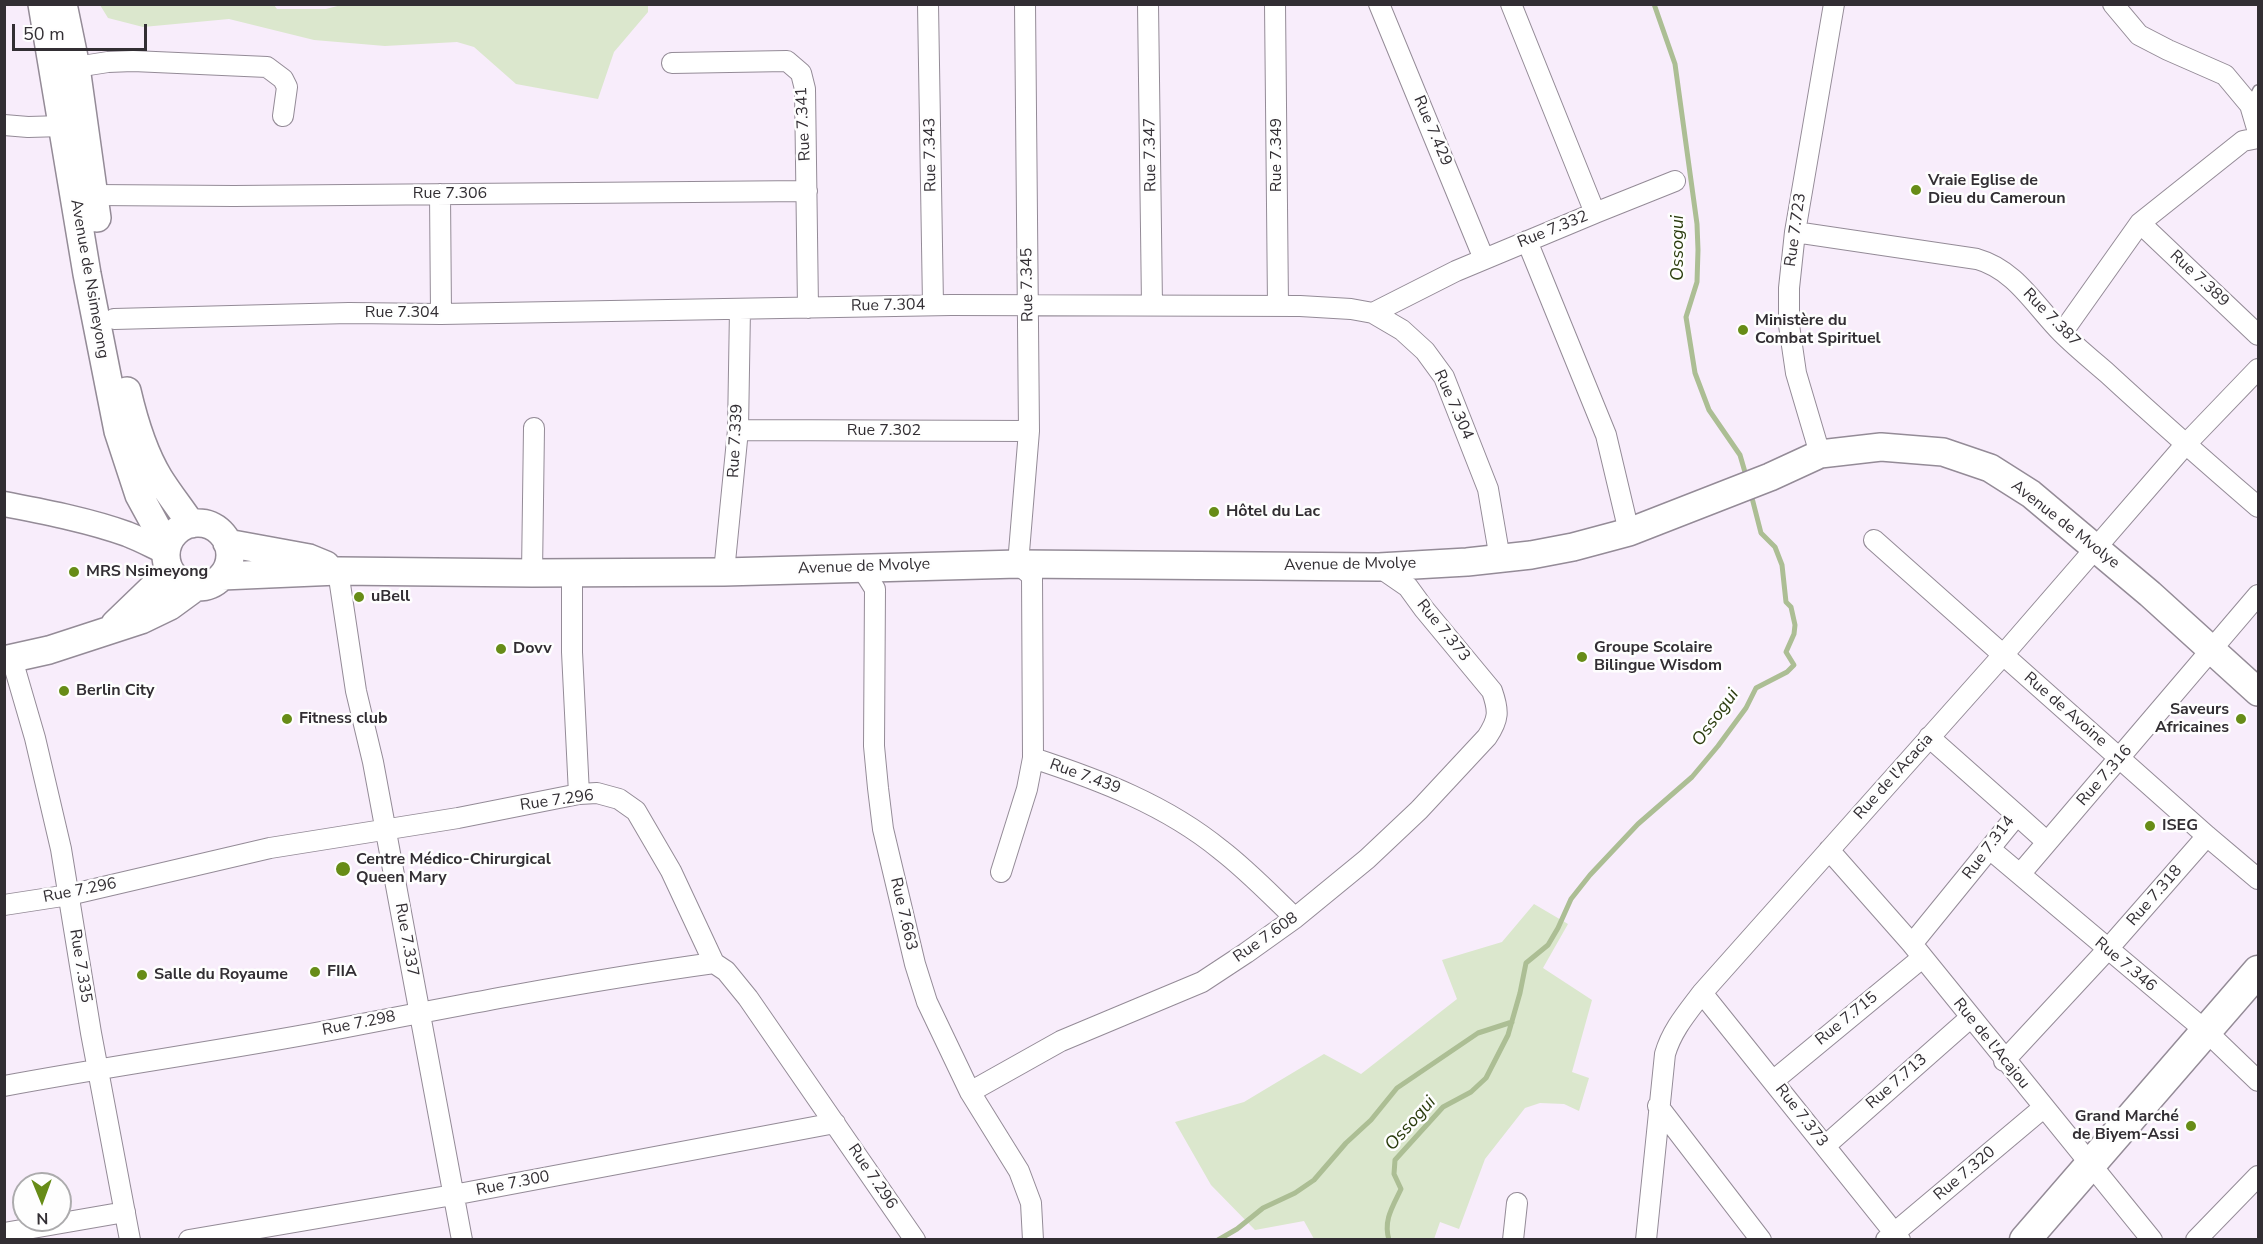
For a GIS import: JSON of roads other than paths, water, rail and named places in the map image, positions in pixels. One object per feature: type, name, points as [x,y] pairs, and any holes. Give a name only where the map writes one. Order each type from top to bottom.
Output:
[{"type":"main road","name":"Avenue de Nsimeyong","points":[[42,4],[89,285],[118,431],[139,495],[157,528],[168,555]]},
{"type":"main road","name":"Avenue de Nsimeyong","points":[[63,4],[76,68],[94,195],[125,381],[138,432],[159,478],[191,524]]},
{"type":"main road","name":"Avenue de Mvolye","points":[[222,576],[338,571],[724,572],[1018,564],[1378,567],[1500,559],[1573,547],[1629,532],[1770,477],[1820,454],[1881,447],[1943,452],[1990,468],[2031,494],[2097,548],[2259,692]]},
{"type":"main road","points":[[8,660],[81,640],[156,614],[196,587],[214,583],[222,576],[230,558],[227,543],[219,531],[210,526],[191,524],[182,528],[168,555],[109,629]]},
{"type":"main road","name":"Avenue de Mvolye","points":[[227,543],[309,558],[338,571]]},
{"type":"main road","points":[[168,555],[177,579],[185,585],[196,587]]},
{"type":"main road","points":[[2025,1239],[2259,971]]},
{"type":"street","name":"Rue 7.343","points":[[928,4],[933,305]]},
{"type":"street","name":"Rue 7.345","points":[[1018,564],[1029,431],[1025,4]]},
{"type":"street","name":"Rue 7.347","points":[[1148,4],[1152,306]]},
{"type":"street","name":"Rue 7.349","points":[[1275,4],[1278,306]]},
{"type":"street","name":"Rue 7.429","points":[[1379,4],[1484,259]]},
{"type":"street","name":"Rue 7.332","points":[[1373,313],[1455,271],[1596,213],[1512,4]]},
{"type":"street","name":"Rue 7.723","points":[[1820,454],[1796,373],[1789,325],[1789,288],[1795,232],[1834,4]]},
{"type":"street","points":[[2113,4],[2139,35],[2225,75],[2254,97],[2259,132]]},
{"type":"street","points":[[76,68],[108,62],[133,61],[267,67],[283,79],[287,87],[283,116]]},
{"type":"street","name":"Rue 7.341","points":[[672,63],[787,61],[801,73],[804,89],[808,308]]},
{"type":"street","points":[[4,125],[63,126]]},
{"type":"street","points":[[2062,333],[2140,223],[2243,141],[2259,138]]},
{"type":"street","points":[[1596,213],[1675,181]]},
{"type":"street","name":"Rue 7.306","points":[[94,195],[807,192]]},
{"type":"street","points":[[440,194],[441,314]]},
{"type":"street","name":"Rue 7.389","points":[[2140,223],[2259,335]]},
{"type":"street","name":"Rue 7.387","points":[[1795,232],[1988,262],[2004,271],[2028,293],[2062,333],[2185,446],[2259,507]]},
{"type":"street","points":[[1527,241],[1606,435],[1629,532]]},
{"type":"street","name":"Rue 7.304","points":[[114,320],[349,313],[441,314],[933,305],[1278,306],[1329,307],[1373,313],[1402,330],[1425,351],[1444,377],[1488,489],[1500,559]]},
{"type":"street","name":"Rue 7.339","points":[[724,572],[738,430],[740,309]]},
{"type":"street","name":"Rue de l'Acacia","points":[[1646,1239],[1658,1106],[1665,1054],[1670,1037],[1702,993],[1828,850],[2003,655],[2185,446],[2259,369]]},
{"type":"street","points":[[532,573],[534,428]]},
{"type":"street","name":"Rue 7.302","points":[[738,430],[1029,431]]},
{"type":"street","points":[[4,504],[112,529],[168,555]]},
{"type":"street","name":"Rue de Avoine","points":[[1874,540],[2207,836],[2259,879]]},
{"type":"street","name":"Rue 7.439","points":[[1018,564],[1032,576],[1033,758],[1085,775],[1133,795],[1186,826],[1221,850],[1295,918]]},
{"type":"street","name":"Rue 7.663","points":[[861,567],[875,589],[874,746],[883,829],[915,964],[927,1002],[970,1092],[1019,1171],[1031,1203],[1033,1239]]},
{"type":"street","name":"Rue 7.373","points":[[1378,567],[1408,586],[1424,609],[1492,691],[1497,705]]},
{"type":"street","name":"Rue 7.337","points":[[338,571],[356,691],[373,762],[462,1239]]},
{"type":"street","points":[[572,573],[572,652],[579,794]]},
{"type":"street","name":"Rue 7.316","points":[[2021,873],[2259,595]]},
{"type":"street","name":"Rue 7.335","points":[[8,660],[35,738],[61,849],[130,1239]]},
{"type":"street","name":"Rue 7.608","points":[[970,1092],[1061,1041],[1202,982],[1295,918],[1367,859],[1419,810],[1487,736],[1496,723],[1497,705]]},
{"type":"street","name":"Rue 7.314","points":[[1917,951],[2018,815],[1929,737]]},
{"type":"street","points":[[1000,872],[1027,789],[1033,758]]},
{"type":"street","name":"Rue 7.296","points":[[4,905],[69,895],[270,848],[458,818],[579,794],[597,793],[619,799],[636,811],[672,871],[714,963],[726,971],[748,998],[915,1239]]},
{"type":"street","points":[[2018,815],[2047,842]]},
{"type":"street","name":"Rue 7.318","points":[[2004,1061],[2107,950],[2207,836]]},
{"type":"street","name":"Rue de l'Acajou","points":[[1828,850],[1917,951],[2004,1061],[2091,1162],[2152,1239]]},
{"type":"street","name":"Rue 7.346","points":[[1991,850],[2207,1032],[2259,1081]]},
{"type":"street","name":"Rue 7.715","points":[[1773,1081],[1917,951]]},
{"type":"street","name":"Rue 7.298","points":[[4,1086],[169,1059],[419,1012],[714,963]]},
{"type":"street","name":"Rue 7.373","points":[[1702,993],[1825,1146],[1893,1237]]},
{"type":"street","name":"Rue 7.713","points":[[1825,1146],[1970,1018]]},
{"type":"street","points":[[1658,1106],[1761,1239]]},
{"type":"street","name":"Rue 7.320","points":[[1893,1237],[2043,1108]]},
{"type":"street","name":"Rue 7.300","points":[[189,1239],[453,1195],[835,1123]]},
{"type":"street","points":[[2196,1239],[2259,1176]]},
{"type":"street","points":[[1514,1239],[1517,1203]]},
{"type":"street","points":[[4,1233],[125,1212]]},
{"type":"waterway","name":"Ossogui","points":[[1654,4],[1675,64],[1697,224],[1697,282],[1686,317],[1695,373],[1709,410],[1740,455],[1747,479]]},
{"type":"waterway","name":"Ossogui","points":[[1389,1240],[1388,1220],[1401,1189],[1394,1174],[1395,1160],[1443,1107],[1471,1092],[1486,1078],[1508,1035],[1526,963],[1548,945],[1571,899],[1590,875],[1638,824],[1692,777],[1746,708],[1756,688],[1787,672],[1794,665],[1786,652],[1794,634],[1795,625],[1791,607],[1786,602],[1782,565],[1775,547],[1761,533],[1751,494]]},
{"type":"waterway","points":[[1218,1240],[1237,1229],[1263,1208],[1295,1193],[1314,1180],[1346,1143],[1371,1120],[1397,1088],[1478,1033],[1512,1022]]},
{"type":"place","name":"Vraie Eglise de Dieu du Cameroun","points":[[1916,190]]},
{"type":"place","name":"Ministère du Combat Spirituel","points":[[1743,330]]},
{"type":"place","name":"Hôtel du Lac","points":[[1214,512]]},
{"type":"place","name":"MRS Nsimeyong","points":[[74,572]]},
{"type":"place","name":"uBell","points":[[359,597]]},
{"type":"place","name":"Dovv","points":[[501,649]]},
{"type":"place","name":"Groupe Scolaire Bilingue Wisdom","points":[[1582,657]]},
{"type":"place","name":"Berlin City","points":[[64,691]]},
{"type":"place","name":"Fitness club","points":[[287,719]]},
{"type":"place","name":"Saveurs Africaines","points":[[2241,719]]},
{"type":"place","name":"ISEG","points":[[2150,826]]},
{"type":"place","name":"Centre Médico-Chirurgical Queen Mary","points":[[343,869]]},
{"type":"place","name":"FIIA","points":[[315,972]]},
{"type":"place","name":"Salle du Royaume","points":[[142,975]]},
{"type":"place","name":"Grand Marché de Biyem-Assi","points":[[2191,1126]]}]
